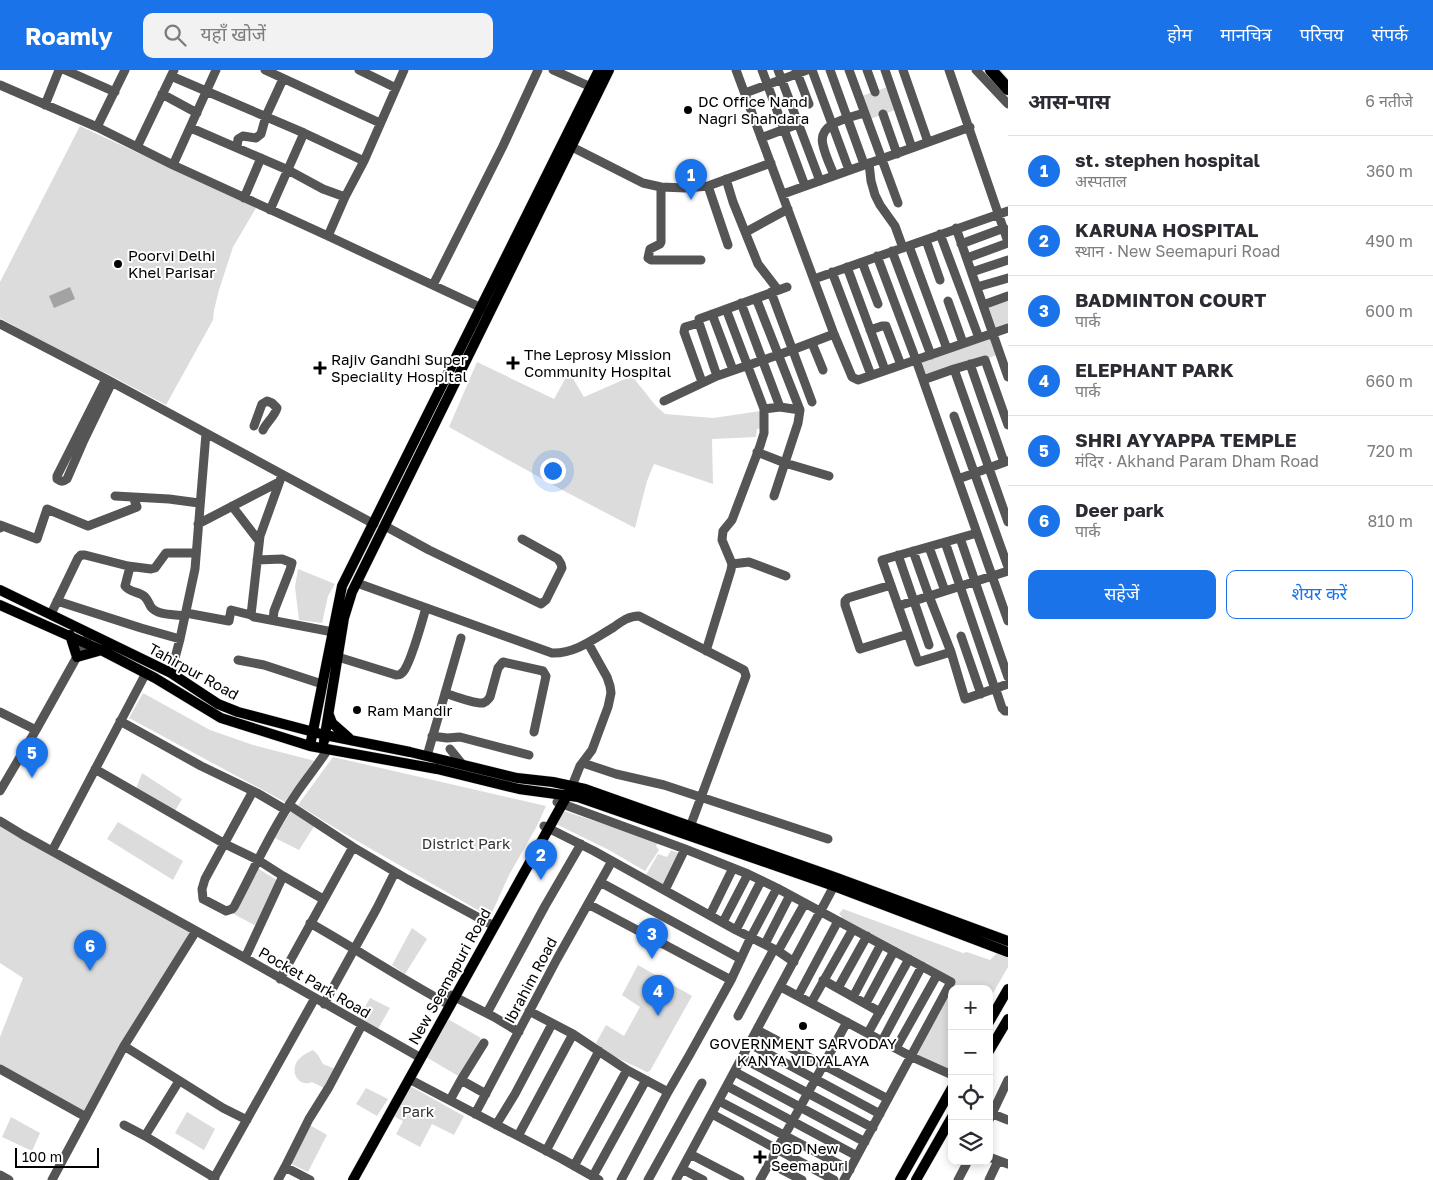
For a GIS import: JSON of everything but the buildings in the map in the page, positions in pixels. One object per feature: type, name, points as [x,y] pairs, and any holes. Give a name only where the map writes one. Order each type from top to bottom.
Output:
[{"type":"highway","points":[[991,70],[1008,89]]},
{"type":"main road","points":[[326,749],[325,735],[344,618],[352,592],[385,526],[599,70]]},
{"type":"main road","points":[[310,746],[342,586],[572,147],[609,70]]},
{"type":"main road","name":"Tahirpur Road","points":[[0,590],[51,614],[102,650],[146,673],[221,718],[310,746],[437,769],[519,789],[564,795]]},
{"type":"main road","name":"Tahirpur Road","points":[[0,605],[70,635],[87,638],[171,673],[218,704],[238,712],[325,735],[427,756],[517,778],[564,795]]},
{"type":"main road","points":[[70,635],[77,657],[102,650]]},
{"type":"main road","points":[[329,715],[332,723],[351,740]]},
{"type":"main road","points":[[564,795],[585,789],[836,882],[1008,952]]},
{"type":"main road","points":[[564,795],[578,797],[1008,941]]},
{"type":"main road","name":"New Seemapuri Road","points":[[349,1180],[564,795]]},
{"type":"main road","points":[[993,1015],[1008,989]]},
{"type":"main road","points":[[993,1045],[1008,1019]]},
{"type":"main road","name":"New Seemapuri Road","points":[[353,1180],[409,1079],[419,1057]]},
{"type":"main road","points":[[900,1180],[948,1095]]},
{"type":"main road","points":[[916,1180],[948,1134]]},
{"type":"street","points":[[45,105],[59,70]]},
{"type":"street","points":[[65,70],[115,92]]},
{"type":"street","points":[[97,127],[125,70]]},
{"type":"street","points":[[173,165],[216,70]]},
{"type":"street","points":[[264,70],[380,123]]},
{"type":"street","points":[[359,70],[396,88]]},
{"type":"street","points":[[328,236],[345,197],[364,161],[404,70]]},
{"type":"street","points":[[434,285],[503,146],[538,70]]},
{"type":"street","points":[[553,70],[591,87]]},
{"type":"street","points":[[736,70],[834,334],[852,377],[858,380],[1008,328]]},
{"type":"street","points":[[762,70],[805,186]]},
{"type":"street","points":[[778,70],[820,180]]},
{"type":"street","points":[[745,93],[782,80],[796,72],[807,70]]},
{"type":"street","points":[[812,70],[849,170]]},
{"type":"street","points":[[830,70],[847,119],[866,164],[875,195],[906,247],[947,349]]},
{"type":"street","points":[[848,70],[898,203]]},
{"type":"street","points":[[867,70],[875,92]]},
{"type":"street","points":[[885,70],[912,148]]},
{"type":"street","points":[[903,70],[928,142]]},
{"type":"street","points":[[949,70],[1008,242],[967,258]]},
{"type":"street","points":[[976,70],[1008,104]]},
{"type":"street","points":[[796,72],[808,104]]},
{"type":"street","points":[[137,147],[172,73],[206,91],[364,161]]},
{"type":"street","points":[[237,147],[238,139],[243,136],[256,138],[261,134],[266,116],[282,79]]},
{"type":"street","points":[[0,85],[97,127],[173,165],[485,310]]},
{"type":"street","points":[[162,94],[197,113]]},
{"type":"street","points":[[834,175],[822,136],[832,124],[864,113]]},
{"type":"street","points":[[883,114],[897,154]]},
{"type":"street","points":[[761,138],[798,124]]},
{"type":"street","points":[[783,194],[970,127]]},
{"type":"street","points":[[191,128],[345,197]]},
{"type":"street","points":[[270,210],[304,133]]},
{"type":"street","points":[[572,147],[643,183],[661,187],[686,188],[708,186],[771,163]]},
{"type":"street","points":[[244,198],[261,158]]},
{"type":"street","points":[[726,179],[758,264],[774,291],[792,350],[812,402]]},
{"type":"street","points":[[708,186],[728,245]]},
{"type":"street","points":[[661,187],[661,242],[648,251],[648,258],[651,260],[701,260]]},
{"type":"street","points":[[746,232],[788,209]]},
{"type":"street","points":[[814,279],[1008,211]]},
{"type":"street","points":[[956,228],[993,333],[1004,349],[1008,377]]},
{"type":"street","points":[[961,244],[1004,228]]},
{"type":"street","points":[[940,234],[979,338]]},
{"type":"street","points":[[926,240],[940,280]]},
{"type":"street","points":[[892,252],[930,355]]},
{"type":"street","points":[[877,256],[916,360],[1008,621]]},
{"type":"street","points":[[972,272],[1008,260]]},
{"type":"street","points":[[862,262],[878,304]]},
{"type":"street","points":[[847,267],[885,370]]},
{"type":"street","points":[[832,272],[871,375]]},
{"type":"street","points":[[977,287],[1008,278]]},
{"type":"street","points":[[717,376],[699,323],[700,318],[787,287]]},
{"type":"street","points":[[983,305],[1008,296]]},
{"type":"street","points":[[756,298],[800,410],[798,423],[774,496]]},
{"type":"street","points":[[948,302],[964,343]]},
{"type":"street","points":[[741,303],[780,408]]},
{"type":"street","points":[[706,651],[732,564],[722,540],[723,531],[732,520],[764,432],[764,409],[726,308]]},
{"type":"street","points":[[712,314],[733,370]]},
{"type":"street","points":[[699,323],[686,327],[684,332],[702,382]]},
{"type":"street","points":[[0,324],[206,433],[281,478],[374,524]]},
{"type":"street","points":[[870,330],[886,326],[901,365]]},
{"type":"street","points":[[664,400],[717,376],[834,334]]},
{"type":"street","points":[[812,343],[822,370]]},
{"type":"street","points":[[923,380],[970,364],[986,361],[1008,425]]},
{"type":"street","points":[[958,479],[1006,461],[970,364]]},
{"type":"street","points":[[954,369],[1008,522]]},
{"type":"street","points":[[109,381],[67,479],[60,481],[57,479],[57,476],[109,381]]},
{"type":"street","points":[[764,409],[800,410]]},
{"type":"street","points":[[954,416],[1008,567]]},
{"type":"street","points":[[171,673],[195,569],[206,433]]},
{"type":"street","points":[[757,452],[785,463],[829,476]]},
{"type":"street","points":[[198,524],[281,478]]},
{"type":"street","points":[[251,615],[259,541],[281,478]]},
{"type":"street","points":[[115,496],[200,503]]},
{"type":"street","points":[[0,528],[0,525],[37,539],[47,509],[88,526],[137,507],[133,497]]},
{"type":"street","points":[[232,506],[259,541]]},
{"type":"street","points":[[385,526],[429,550],[541,604],[546,600],[562,568],[562,564],[558,559],[522,539]]},
{"type":"street","points":[[951,652],[918,662],[882,560],[977,533]]},
{"type":"street","points":[[960,538],[1008,677]]},
{"type":"street","points":[[945,542],[1002,708],[1008,711]]},
{"type":"street","points":[[929,547],[945,591]]},
{"type":"street","points":[[913,551],[951,652],[965,699],[996,691],[1008,684]]},
{"type":"street","points":[[51,614],[81,555],[112,563],[155,568],[167,552],[196,553]]},
{"type":"street","points":[[898,556],[929,645]]},
{"type":"street","points":[[257,560],[282,559],[292,562],[274,611],[273,620]]},
{"type":"street","points":[[732,564],[749,562],[786,576]]},
{"type":"street","points":[[130,566],[125,586],[127,590],[146,597],[150,606],[155,611],[229,620],[231,610],[254,617],[333,632]]},
{"type":"street","points":[[898,606],[1008,571]]},
{"type":"street","points":[[357,582],[552,652],[563,653],[588,643],[628,617],[639,616],[744,670],[746,676],[690,827]]},
{"type":"street","points":[[891,585],[848,598],[845,601],[860,649],[908,634]]},
{"type":"street","points":[[58,601],[180,639]]},
{"type":"street","points":[[338,657],[396,675],[403,673],[426,608]]},
{"type":"street","points":[[960,636],[981,694]]},
{"type":"street","points":[[0,791],[87,638]]},
{"type":"street","points":[[427,756],[461,638]]},
{"type":"street","points":[[588,643],[607,677],[611,693],[608,707],[592,750],[580,766],[564,795],[685,849],[761,880],[951,982],[844,1180]]},
{"type":"street","points":[[238,660],[264,665],[322,684]]},
{"type":"street","points":[[445,693],[479,703],[485,702],[490,697],[498,668],[503,662],[543,671],[546,676],[534,732]]},
{"type":"street","points":[[52,851],[146,673]]},
{"type":"street","points":[[0,712],[36,730]]},
{"type":"street","points":[[120,721],[201,766],[288,808],[394,872],[492,925]]},
{"type":"street","points":[[432,736],[460,737],[529,755]]},
{"type":"street","points":[[253,791],[205,879],[202,888],[203,899],[226,910],[232,910],[288,808],[326,749]]},
{"type":"street","points":[[450,749],[463,765]]},
{"type":"street","points":[[583,764],[702,797],[828,839]]},
{"type":"street","points":[[95,769],[225,844],[258,860],[323,899]]},
{"type":"street","name":"Pocket Park Road","points":[[0,821],[419,1057]]},
{"type":"street","points":[[546,826],[776,950],[794,962]]},
{"type":"street","points":[[487,1013],[581,844]]},
{"type":"street","points":[[280,979],[323,899],[354,847]]},
{"type":"street","points":[[665,890],[685,849]]},
{"type":"street","name":"Ibrahim Road","points":[[476,1114],[612,862]]},
{"type":"street","points":[[710,915],[733,868]]},
{"type":"street","points":[[324,1004],[377,908],[394,872]]},
{"type":"street","points":[[723,922],[748,874]]},
{"type":"street","points":[[245,958],[283,876]]},
{"type":"street","points":[[736,930],[761,880]]},
{"type":"street","points":[[600,882],[741,958]]},
{"type":"street","points":[[676,1180],[836,882]]},
{"type":"street","points":[[621,1180],[731,980],[777,888]]},
{"type":"street","points":[[764,944],[790,895]]},
{"type":"street","points":[[738,1016],[805,902]]},
{"type":"street","points":[[588,904],[731,980]]},
{"type":"street","points":[[798,996],[838,921]]},
{"type":"street","points":[[310,923],[409,983],[487,1013],[519,1032]]},
{"type":"street","points":[[811,1003],[853,929]]},
{"type":"street","points":[[52,1180],[124,1046],[196,931]]},
{"type":"street","points":[[838,988],[867,936]]},
{"type":"street","points":[[853,996],[881,944]]},
{"type":"street","points":[[866,1003],[894,951]]},
{"type":"street","points":[[868,1033],[909,959]]},
{"type":"street","points":[[882,1041],[922,966]]},
{"type":"street","points":[[896,1048],[937,975]]},
{"type":"street","points":[[824,980],[880,1012]]},
{"type":"street","points":[[781,987],[882,1041],[948,1072]]},
{"type":"street","points":[[124,1125],[214,1179],[315,998]]},
{"type":"street","points":[[530,1011],[573,1034],[627,1070],[668,1092]]},
{"type":"street","points":[[760,1180],[847,1022]]},
{"type":"street","points":[[496,1124],[515,1094],[552,1024]]},
{"type":"street","points":[[278,1180],[309,1119],[329,1087],[362,1025]]},
{"type":"street","points":[[757,1030],[888,1099]]},
{"type":"street","points":[[518,1136],[573,1034]]},
{"type":"street","points":[[450,1100],[484,1042]]},
{"type":"street","points":[[750,1044],[880,1114]]},
{"type":"street","points":[[124,1046],[223,1108],[247,1120]]},
{"type":"street","points":[[546,1151],[599,1051]]},
{"type":"street","points":[[742,1058],[872,1128]]},
{"type":"street","points":[[0,1069],[86,1117]]},
{"type":"street","points":[[574,1166],[627,1070]]},
{"type":"street","points":[[735,1072],[865,1142]]},
{"type":"street","points":[[409,1079],[597,1179],[646,1080]]},
{"type":"street","points":[[461,1080],[486,1094]]},
{"type":"street","points":[[993,1113],[1008,1080]]},
{"type":"street","points":[[145,1136],[179,1081]]},
{"type":"street","points":[[648,1180],[702,1083]]},
{"type":"street","points":[[727,1086],[857,1156]]},
{"type":"street","points":[[719,1100],[850,1170]]},
{"type":"street","points":[[712,1114],[834,1180]]},
{"type":"street","points":[[993,1117],[1008,1120]]},
{"type":"street","points":[[690,1154],[740,1180]]},
{"type":"street","points":[[993,1159],[1008,1164]]},
{"type":"street","points":[[989,1180],[998,1161]]},
{"type":"street","points":[[770,1163],[802,1180]]},
{"type":"street","points":[[958,1180],[966,1165]]},
{"type":"street","points":[[286,1167],[310,1180]]},
{"type":"street","points":[[682,1169],[704,1180]]},
{"type":"street","points":[[0,1175],[9,1180]]},
{"type":"green space","points":[[890,86],[898,109],[867,120],[859,97]]},
{"type":"green space","name":"Poorvi Delhi Khel Parisar","points":[[80,126],[256,208],[233,247],[219,290],[213,320],[166,405],[0,318],[0,282]]},
{"type":"green space","points":[[1008,296],[1008,328],[993,333],[983,305]]},
{"type":"green space","points":[[993,333],[1000,354],[923,380],[916,360]]},
{"type":"green space","points":[[477,362],[554,399],[569,372],[584,397],[632,376],[656,406],[665,414],[713,418],[761,411],[761,428],[757,429],[756,437],[712,439],[713,484],[654,464],[647,481],[635,528],[449,427]]},
{"type":"green space","points":[[298,569],[335,584],[328,596],[322,623],[299,620],[295,587]]},
{"type":"green space","points":[[143,693],[210,730],[253,745],[315,761],[285,802],[129,718]]},
{"type":"green space","name":"District Park","points":[[333,757],[546,806],[537,826],[509,875],[490,917],[298,805]]},
{"type":"green space","points":[[142,773],[182,799],[175,811],[136,789]]},
{"type":"green space","points":[[291,811],[315,825],[299,850],[275,838]]},
{"type":"green space","points":[[564,811],[658,842],[656,846],[659,850],[645,871],[609,850],[556,824]]},
{"type":"green space","points":[[118,822],[183,861],[173,880],[107,839]]},
{"type":"green space","points":[[0,824],[190,933],[81,1117],[0,1072],[0,1037],[23,978],[0,963]]},
{"type":"green space","points":[[671,850],[686,856],[667,888],[646,875],[658,854],[667,857]]},
{"type":"green space","points":[[256,867],[281,883],[256,926],[230,912]]},
{"type":"green space","points":[[843,909],[963,953],[967,952],[990,960],[997,953],[1008,957],[1008,967],[993,993],[993,985],[952,985],[953,983],[840,919],[842,917],[839,914]]},
{"type":"green space","points":[[412,928],[427,939],[405,974],[392,965]]},
{"type":"green space","points":[[638,965],[692,996],[650,1071],[647,1072],[605,1052],[596,1043],[606,1025],[624,1036],[640,1007],[622,995]]},
{"type":"green space","points":[[948,992],[948,1072],[947,1074],[914,1056]]},
{"type":"green space","points":[[370,998],[390,1008],[378,1029],[359,1018]]},
{"type":"green space","points":[[446,1018],[481,1038],[460,1077],[426,1057]]},
{"type":"green space","points":[[313,1050],[323,1064],[335,1069],[324,1088],[312,1082],[301,1082],[295,1074],[295,1066],[300,1058]]},
{"type":"green space","name":"Park","points":[[410,1086],[464,1116],[454,1135],[432,1124],[420,1147],[396,1134],[403,1121],[393,1116]]},
{"type":"green space","points":[[366,1088],[388,1099],[377,1116],[356,1104]]},
{"type":"green space","points":[[187,1112],[215,1129],[204,1150],[175,1133]]},
{"type":"green space","points":[[11,1117],[40,1133],[32,1151],[2,1137]]},
{"type":"green space","points":[[308,1124],[327,1135],[308,1172],[287,1162]]},
{"type":"shaded area","points":[[70,287],[75,299],[54,308],[49,296]]},
{"type":"place","name":"DC Office Nand Nagri Shahdara","points":[[688,110]]},
{"type":"place","name":"st. stephen hospital","points":[[691,200]]},
{"type":"place","name":"Poorvi Delhi Khel Parisar","points":[[118,264]]},
{"type":"place","name":"The Leprosy Mission Community Hospital","points":[[513,363]]},
{"type":"place","name":"Rajiv Gandhi Super Speciality Hospital","points":[[320,368]]},
{"type":"place","name":"Ram Mandir","points":[[357,710]]},
{"type":"place","name":"SHRI AYYAPPA TEMPLE","points":[[32,778]]},
{"type":"place","name":"KARUNA HOSPITAL","points":[[541,880]]},
{"type":"place","name":"BADMINTON COURT","points":[[652,959]]},
{"type":"place","name":"Deer park","points":[[90,971]]},
{"type":"place","name":"ELEPHANT PARK","points":[[658,1016]]},
{"type":"place","name":"GOVERNMENT SARVODAY KANYA VIDYALAYA","points":[[803,1026]]},
{"type":"place","name":"DGD New Seemapuri","points":[[760,1157]]}]
